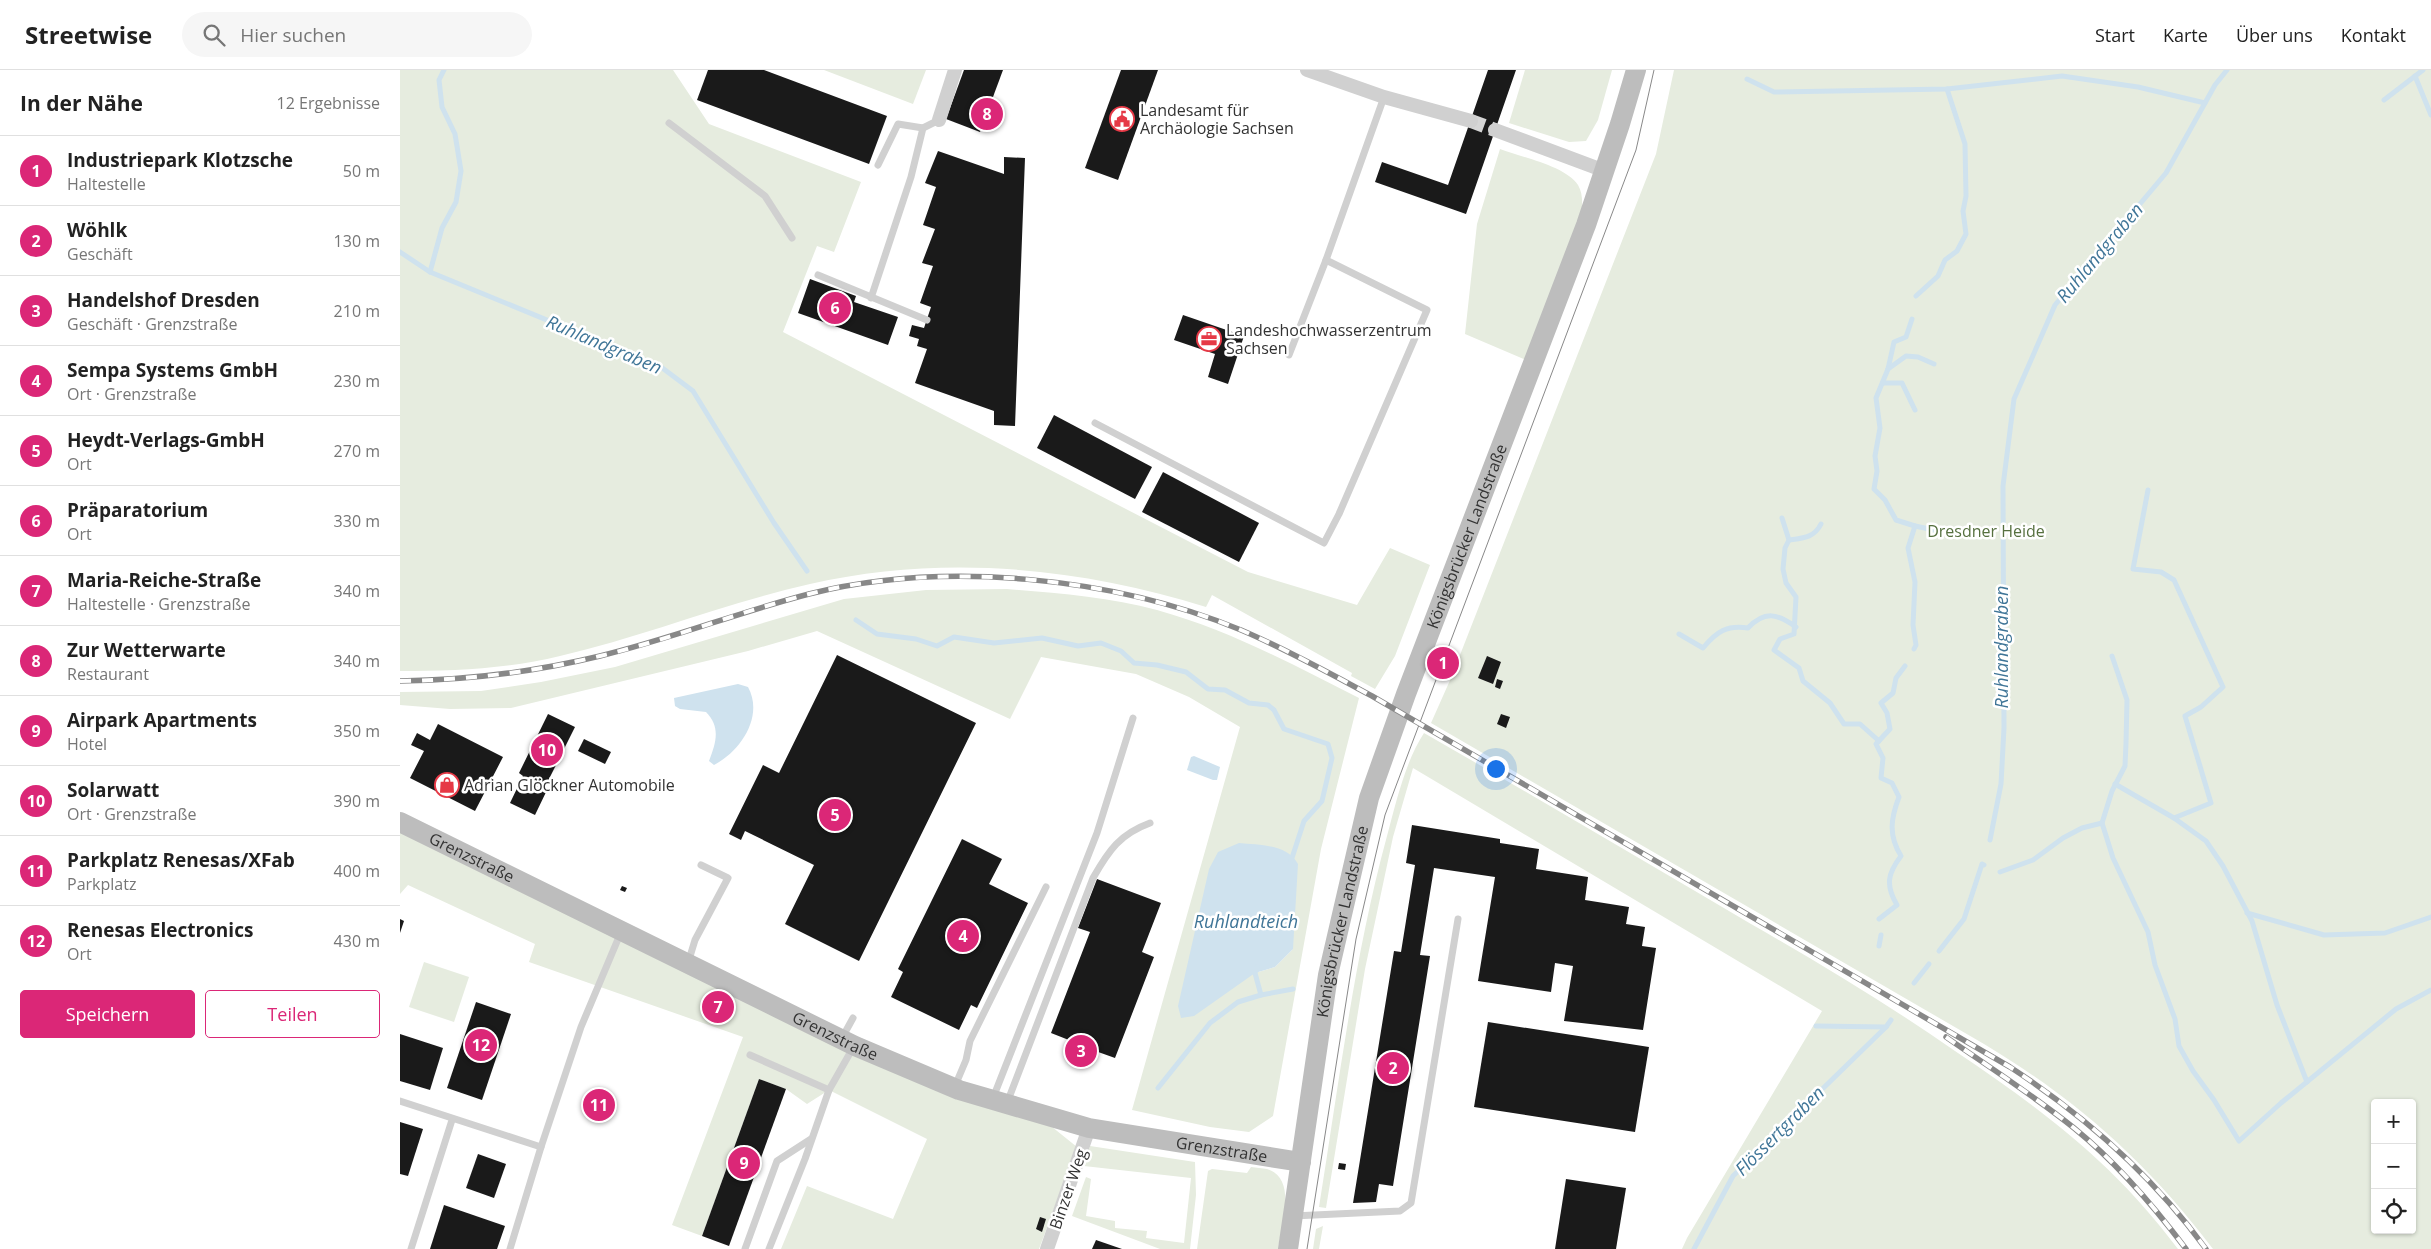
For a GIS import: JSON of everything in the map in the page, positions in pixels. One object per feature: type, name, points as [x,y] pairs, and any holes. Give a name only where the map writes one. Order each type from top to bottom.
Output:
[{"type":"main road","name":"Königsbrücker Landstraße","points":[[1288,1249],[1328,975],[1369,798],[1406,694],[1507,434],[1605,171],[1636,70]]},
{"type":"main road","name":"Grenzstraße","points":[[400,822],[848,1043],[955,1088],[999,1103],[1089,1128],[1301,1162]]},
{"type":"street","points":[[938,120],[956,70]]},
{"type":"street","points":[[1307,70],[1384,98],[1471,121]]},
{"type":"street","points":[[1495,130],[1605,171]]},
{"type":"street","name":"Binzer Weg","points":[[1047,1249],[1089,1128]]},
{"type":"lane","points":[[1289,355],[1326,260],[1384,98]]},
{"type":"lane","points":[[878,165],[898,124],[923,128],[938,120]]},
{"type":"lane","points":[[669,123],[765,196],[792,238]]},
{"type":"lane","points":[[871,298],[911,177],[923,128]]},
{"type":"lane","points":[[1095,423],[1324,543],[1339,514],[1427,310],[1326,260]]},
{"type":"lane","points":[[818,275],[927,320]]},
{"type":"lane","points":[[999,1103],[1097,833],[1133,718]]},
{"type":"lane","points":[[999,1103],[1093,878],[1108,851],[1132,830],[1150,823]]},
{"type":"lane","points":[[688,963],[695,940],[728,878],[701,865]]},
{"type":"lane","points":[[955,1088],[966,1060],[970,1041],[1046,887]]},
{"type":"lane","points":[[1293,1216],[1400,1211],[1412,1203],[1458,919]]},
{"type":"lane","points":[[510,1249],[541,1147],[581,1027],[621,931]]},
{"type":"lane","points":[[769,1249],[848,1043],[852,1018]]},
{"type":"lane","points":[[750,1055],[829,1090]]},
{"type":"lane","points":[[400,1101],[452,1120],[541,1147]]},
{"type":"lane","points":[[411,1249],[452,1120]]},
{"type":"lane","points":[[744,1249],[777,1161],[811,1139]]},
{"type":"green space","points":[[400,70],[673,70],[709,124],[861,182],[834,252],[817,246],[783,332],[1248,572],[1357,605],[1390,548],[1430,565],[1395,656],[1375,689],[1351,676],[1352,673],[1212,595],[1206,607],[1158,593],[1109,582],[1059,574],[1010,569],[960,568],[910,569],[810,584],[747,600],[592,648],[521,664],[480,668],[400,671]]},
{"type":"green space","points":[[824,70],[926,70],[913,104]]},
{"type":"green space","points":[[1525,70],[1612,70],[1598,120],[1586,141],[1569,142],[1509,123]]},
{"type":"green space","name":"Dresdner Heide","points":[[1674,70],[2431,70],[2431,1249],[2213,1249],[2162,1188],[2109,1135],[2050,1087],[2018,1065],[1431,723],[1451,678],[1656,154]]},
{"type":"green space","points":[[1500,149],[1564,172],[1578,185],[1582,197],[1581,219],[1526,360],[1465,334],[1477,224]]},
{"type":"green space","points":[[1007,589],[1045,592],[1102,599],[1157,610],[1184,618],[1235,638],[1286,661],[1359,698],[1321,849],[1273,1116],[1249,1132],[1210,1127],[1132,1110],[1240,727],[1189,697],[1136,674],[1041,657],[1010,719],[817,631],[748,651],[511,708],[450,709],[400,705],[400,692],[481,691],[541,682],[615,667],[844,599],[926,590]],"holes":[[[1293,949],[1275,967],[1255,973]]]},
{"type":"green space","points":[[1424,733],[1829,970],[1905,1017],[1987,1073],[2048,1117],[2076,1140],[2128,1190],[2178,1249],[1682,1249],[1822,1011],[1413,768],[1393,837],[1365,969],[1326,1208],[1319,1207],[1348,1020],[1375,882],[1402,783],[1411,757]]},
{"type":"green space","points":[[400,822],[688,963],[1036,1114],[1077,1147],[1039,1249],[781,1249],[807,1186],[893,1219],[927,1139],[829,1090],[807,1104],[786,1089],[759,1079],[702,1236],[672,1225],[743,1037],[529,962],[535,944],[408,885],[400,894]]},
{"type":"green space","points":[[424,962],[469,977],[454,1022],[409,1007]]},
{"type":"green space","points":[[1090,1146],[1195,1162],[1196,1195],[1190,1249],[1160,1249],[1072,1216],[1086,1177],[1091,1179],[1086,1216],[1115,1221],[1115,1228],[1147,1231],[1146,1238],[1184,1243],[1191,1178],[1084,1166]]},
{"type":"green space","points":[[1251,1167],[1267,1169],[1276,1174],[1282,1182],[1285,1192],[1285,1204],[1278,1249],[1197,1249],[1208,1171],[1212,1169],[1247,1173]]},
{"type":"green space","points":[[1323,1226],[1319,1249],[1313,1249],[1316,1229]]},
{"type":"water","points":[[738,684],[748,687],[752,698],[751,721],[741,742],[724,759],[714,765],[709,761],[716,735],[714,723],[706,712],[680,709],[675,706],[674,698]]},
{"type":"water","points":[[1194,756],[1220,767],[1217,780],[1187,770],[1191,757]]},
{"type":"water","name":"Ruhlandteich","points":[[1239,843],[1264,845],[1280,849],[1293,857],[1298,864],[1293,949],[1275,967],[1255,973],[1194,1016],[1181,1018],[1178,1006],[1209,869],[1218,852]]},
{"type":"building","points":[[708,70],[764,70],[887,116],[869,164],[697,100]]},
{"type":"building","points":[[964,70],[1003,70],[980,132],[946,119]]},
{"type":"building","name":"Landesamt für Archäologie Sachsen","points":[[1121,70],[1158,70],[1118,180],[1085,168]]},
{"type":"building","points":[[1488,70],[1516,70],[1466,214],[1375,182],[1382,162],[1448,185]]},
{"type":"building","points":[[938,151],[1004,174],[1004,157],[1025,158],[1015,426],[994,425],[994,411],[915,383],[927,349],[917,346],[919,339],[909,336],[912,325],[924,328],[931,307],[920,303],[933,266],[922,263],[935,229],[923,225],[936,187],[925,183]]},
{"type":"building","points":[[810,279],[856,296],[854,302],[898,317],[888,345],[798,313]]},
{"type":"building","points":[[1183,315],[1244,336],[1228,384],[1208,377],[1215,354],[1174,340]]},
{"type":"building","points":[[1054,415],[1152,467],[1135,499],[1037,448]]},
{"type":"building","points":[[1163,472],[1259,523],[1239,562],[1142,512]]},
{"type":"building","points":[[837,655],[976,723],[859,961],[785,924],[814,865],[745,831],[741,840],[729,834],[763,765],[779,773]]},
{"type":"building","points":[[1487,656],[1501,662],[1493,684],[1478,678]]},
{"type":"building","points":[[1497,679],[1503,681],[1500,689],[1495,687]]},
{"type":"building","points":[[548,714],[575,727],[545,787],[548,788],[535,815],[510,803],[523,776],[519,773]]},
{"type":"building","points":[[1501,714],[1510,717],[1506,728],[1497,724]]},
{"type":"building","points":[[438,724],[503,757],[475,811],[410,778],[424,751],[411,745],[417,733],[430,740]]},
{"type":"building","points":[[584,739],[611,752],[605,764],[578,751]]},
{"type":"building","points":[[1412,825],[1500,839],[1500,843],[1539,849],[1536,869],[1588,877],[1585,900],[1629,907],[1626,924],[1645,927],[1642,946],[1656,948],[1643,1030],[1564,1021],[1573,966],[1555,963],[1551,992],[1478,981],[1495,877],[1434,868],[1420,955],[1430,956],[1393,1186],[1379,1184],[1376,1202],[1353,1203],[1394,951],[1401,952],[1415,865],[1406,863]]},
{"type":"building","points":[[962,839],[1002,859],[989,884],[1028,903],[977,1008],[971,1005],[959,1030],[891,997],[903,972],[898,969]]},
{"type":"building","points":[[1097,879],[1161,903],[1142,952],[1154,957],[1115,1058],[1087,1048],[1086,1052],[1081,1051],[1077,1049],[1079,1044],[1051,1033],[1090,932],[1078,928]]},
{"type":"building","points":[[622,886],[627,888],[625,892],[620,890]]},
{"type":"building","points":[[400,919],[404,921],[400,933]]},
{"type":"building","points":[[476,1002],[511,1014],[482,1100],[447,1088]]},
{"type":"building","points":[[1488,1022],[1649,1047],[1635,1132],[1474,1107]]},
{"type":"building","points":[[400,1034],[443,1048],[430,1090],[400,1081]]},
{"type":"building","points":[[759,1079],[786,1089],[729,1246],[702,1236]]},
{"type":"building","points":[[400,1122],[423,1129],[408,1176],[400,1174]]},
{"type":"building","points":[[478,1154],[506,1164],[494,1198],[466,1188]]},
{"type":"building","points":[[1339,1163],[1346,1164],[1345,1170],[1338,1169]]},
{"type":"building","points":[[1566,1179],[1626,1188],[1616,1249],[1555,1249]]},
{"type":"building","points":[[444,1205],[505,1226],[497,1249],[430,1249]]},
{"type":"building","points":[[1040,1217],[1046,1219],[1042,1232],[1036,1229]]},
{"type":"building","points":[[1096,1240],[1122,1249],[1092,1249]]},
{"type":"waterway","points":[[430,272],[442,228],[456,202],[461,171],[455,134],[442,107],[439,80],[444,70]]},
{"type":"waterway","name":"Ruhlandgraben","points":[[1990,840],[2001,784],[2004,728],[2003,486],[2014,399],[2055,305],[2166,173],[2215,85],[2227,70]]},
{"type":"waterway","points":[[2384,100],[2423,70]]},
{"type":"waterway","points":[[1747,79],[1774,92],[1947,89],[2062,76],[2138,87],[2205,103]]},
{"type":"waterway","points":[[2415,76],[2431,115]]},
{"type":"waterway","points":[[1916,296],[1938,276],[1945,260],[1957,251],[1966,234],[1963,211],[1966,196],[1965,144],[1947,89]]},
{"type":"waterway","name":"Ruhlandgraben","points":[[400,252],[430,272],[661,367],[693,391],[774,523],[807,571]]},
{"type":"waterway","points":[[1912,319],[1906,337],[1894,342],[1888,369],[1876,398],[1880,428],[1875,456],[1877,471],[1874,489],[1885,500],[1896,520],[1915,526],[1908,548],[1915,582],[1913,625],[1916,645],[1914,649]]},
{"type":"waterway","points":[[1888,369],[1906,356],[1918,357],[1934,364]]},
{"type":"waterway","points":[[1883,383],[1902,383],[1915,410]]},
{"type":"waterway","points":[[2148,490],[2133,569],[2161,572],[2174,580],[2223,687],[2201,707],[2185,716],[2211,803],[2174,818]]},
{"type":"waterway","points":[[1782,518],[1789,540],[1785,548],[1783,569],[1786,583],[1796,597],[1794,634],[1780,639],[1774,650],[1799,668],[1803,681],[1830,703],[1844,724],[1860,724],[1879,741]]},
{"type":"waterway","points":[[1789,540],[1811,535],[1821,524]]},
{"type":"waterway","points":[[1915,526],[1939,531]]},
{"type":"waterway","points":[[1679,634],[1703,648],[1723,630],[1734,627],[1748,628],[1754,622],[1766,616],[1783,619],[1796,627]]},
{"type":"waterway","name":"Ruhlandgraben","points":[[856,620],[877,634],[916,639],[937,646],[954,637],[994,643],[1042,638],[1078,646],[1101,643],[1121,651],[1134,663],[1157,665],[1186,672],[1208,689],[1225,690],[1249,703],[1268,705],[1274,710],[1284,729],[1328,744],[1332,758],[1322,801],[1304,821],[1291,861]]},
{"type":"waterway","points":[[2102,823],[2112,791],[2125,766],[2127,700],[2112,656]]},
{"type":"waterway","points":[[1879,919],[1897,905],[1891,891],[1890,879],[1893,868],[1901,856],[1894,841],[1892,826],[1899,797],[1892,783],[1881,778],[1883,758],[1876,744],[1890,729],[1887,713],[1881,703],[1893,693],[1896,678],[1905,666]]},
{"type":"waterway","points":[[2115,784],[2174,818],[2206,841],[2223,866],[2252,921],[2277,1005],[2307,1082]]},
{"type":"waterway","points":[[2000,872],[2033,860],[2063,838],[2082,828],[2102,823],[2113,858],[2148,932],[2155,965],[2175,1019],[2179,1046],[2193,1071],[2214,1100],[2239,1141],[2281,1103],[2396,1009],[2431,990]]},
{"type":"waterway","name":"Ruhlandgraben","points":[[1939,951],[1964,919],[1982,864],[1984,865]]},
{"type":"waterway","points":[[2247,913],[2324,935],[2385,933],[2431,917]]},
{"type":"waterway","points":[[1879,946],[1881,935]]},
{"type":"waterway","name":"Ruhlandgraben","points":[[1914,983],[1929,964]]},
{"type":"waterway","name":"Ruhlandgraben","points":[[1257,967],[1255,973],[1261,995],[1293,989]]},
{"type":"waterway","points":[[1158,1088],[1210,1023],[1238,1002],[1261,995]]},
{"type":"waterway","name":"Ruhlandgraben","points":[[1816,1026],[1886,1027],[1891,1020]]},
{"type":"waterway","name":"Flössertgraben","points":[[1694,1249],[1733,1176],[1886,1027]]},
{"type":"tunnel","points":[[1471,121],[1495,130]]},
{"type":"tram line","points":[[1307,1249],[1356,939],[1385,815],[1636,150],[1654,70]]},
{"type":"railway","points":[[400,681],[451,679],[550,667],[653,642],[809,594],[861,584],[915,578],[971,576],[1028,579],[1084,586],[1138,597],[1191,612],[1258,637],[1372,696],[2010,1067],[2065,1106],[2116,1149],[2164,1197],[2206,1249]]},
{"type":"railway","points":[[1946,1037],[2043,1104],[2090,1141],[2134,1185],[2186,1249]]},
{"type":"place","name":"Zur Wetterwarte","points":[[987,114]]},
{"type":"place","name":"Landesamt für Archäologie Sachsen","points":[[1122,119]]},
{"type":"place","name":"Präparatorium","points":[[835,308]]},
{"type":"place","name":"Landeshochwasserzentrum Sachsen","points":[[1209,339]]},
{"type":"place","name":"Industriepark Klotzsche","points":[[1443,663]]},
{"type":"place","name":"Solarwatt","points":[[547,750]]},
{"type":"place","name":"Adrian Glöckner Automobile","points":[[447,785]]},
{"type":"place","name":"Heydt-Verlags-GmbH","points":[[835,815]]},
{"type":"place","name":"Sempa Systems GmbH","points":[[963,936]]},
{"type":"place","name":"Maria-Reiche-Straße","points":[[718,1007]]},
{"type":"place","name":"Renesas Electronics","points":[[481,1045]]},
{"type":"place","name":"Handelshof Dresden","points":[[1081,1051]]},
{"type":"place","name":"Wöhlk","points":[[1393,1068]]},
{"type":"place","name":"Parkplatz Renesas/XFab","points":[[599,1105]]},
{"type":"place","name":"Airpark Apartments","points":[[744,1163]]}]
